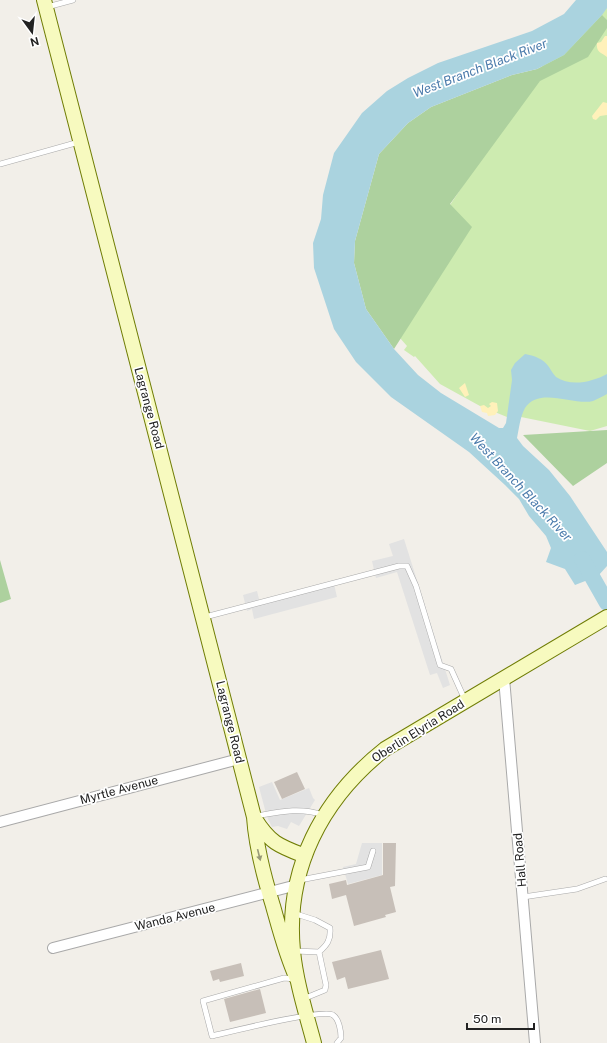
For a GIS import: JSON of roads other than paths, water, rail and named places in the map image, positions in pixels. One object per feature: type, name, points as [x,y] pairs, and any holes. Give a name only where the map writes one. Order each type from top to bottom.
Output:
[{"type":"main road","name":"Lagrange Road","points":[[45,3],[204,618],[238,759],[254,817],[255,838],[287,958],[297,979]]},
{"type":"main road","name":"Oberlin Elyria Road","points":[[314,1043],[297,979],[293,951],[292,913],[297,883],[305,856],[324,816],[342,789],[370,761],[401,739],[605,618]]},
{"type":"main road","name":"Lagrange Road","points":[[254,817],[263,832],[273,842],[305,856]]},
{"type":"street","name":"Hall Road","points":[[504,678],[535,1043]]},
{"type":"street","name":"Myrtle Avenue","points":[[0,822],[238,759]]},
{"type":"street","name":"Wanda Avenue","points":[[52,948],[269,892],[297,883]]},
{"type":"lane","points":[[45,3],[73,0]]},
{"type":"lane","points":[[0,164],[80,142]]},
{"type":"lane","points":[[204,618],[400,566],[407,566],[416,586],[440,665],[451,669],[466,700]]},
{"type":"lane","points":[[254,817],[300,810],[311,811],[324,816]]},
{"type":"lane","points":[[297,883],[368,867],[373,851]]},
{"type":"lane","points":[[523,897],[577,889],[605,879]]},
{"type":"lane","points":[[292,913],[324,924],[330,928],[331,937],[327,944],[318,952],[293,951]]},
{"type":"lane","points":[[302,1000],[325,990],[326,985],[318,952]]},
{"type":"lane","points":[[297,979],[284,978],[203,1001],[212,1036],[307,1015],[329,1013],[334,1015],[337,1020],[340,1032],[340,1038],[337,1043]]},
{"type":"water","points":[[576,0],[607,0],[607,8],[564,55],[537,69],[512,75],[431,107],[408,123],[379,154],[355,241],[354,263],[366,309],[394,349],[418,375],[441,393],[499,428],[503,428],[506,423],[512,380],[511,370],[515,363],[525,354],[541,359],[547,364],[556,377],[568,382],[575,383],[588,381],[607,374],[607,394],[593,401],[585,402],[548,397],[539,398],[531,402],[523,412],[517,438],[523,446],[549,470],[570,496],[607,552],[607,566],[598,576],[575,585],[565,569],[546,562],[551,548],[546,536],[529,516],[519,499],[469,452],[391,397],[356,362],[334,329],[314,268],[313,243],[321,219],[323,195],[334,153],[362,113],[387,91],[408,78],[438,63],[532,31],[564,14]]},
{"type":"waterway","name":"West Branch Black River","points":[[582,559],[607,603]]}]
